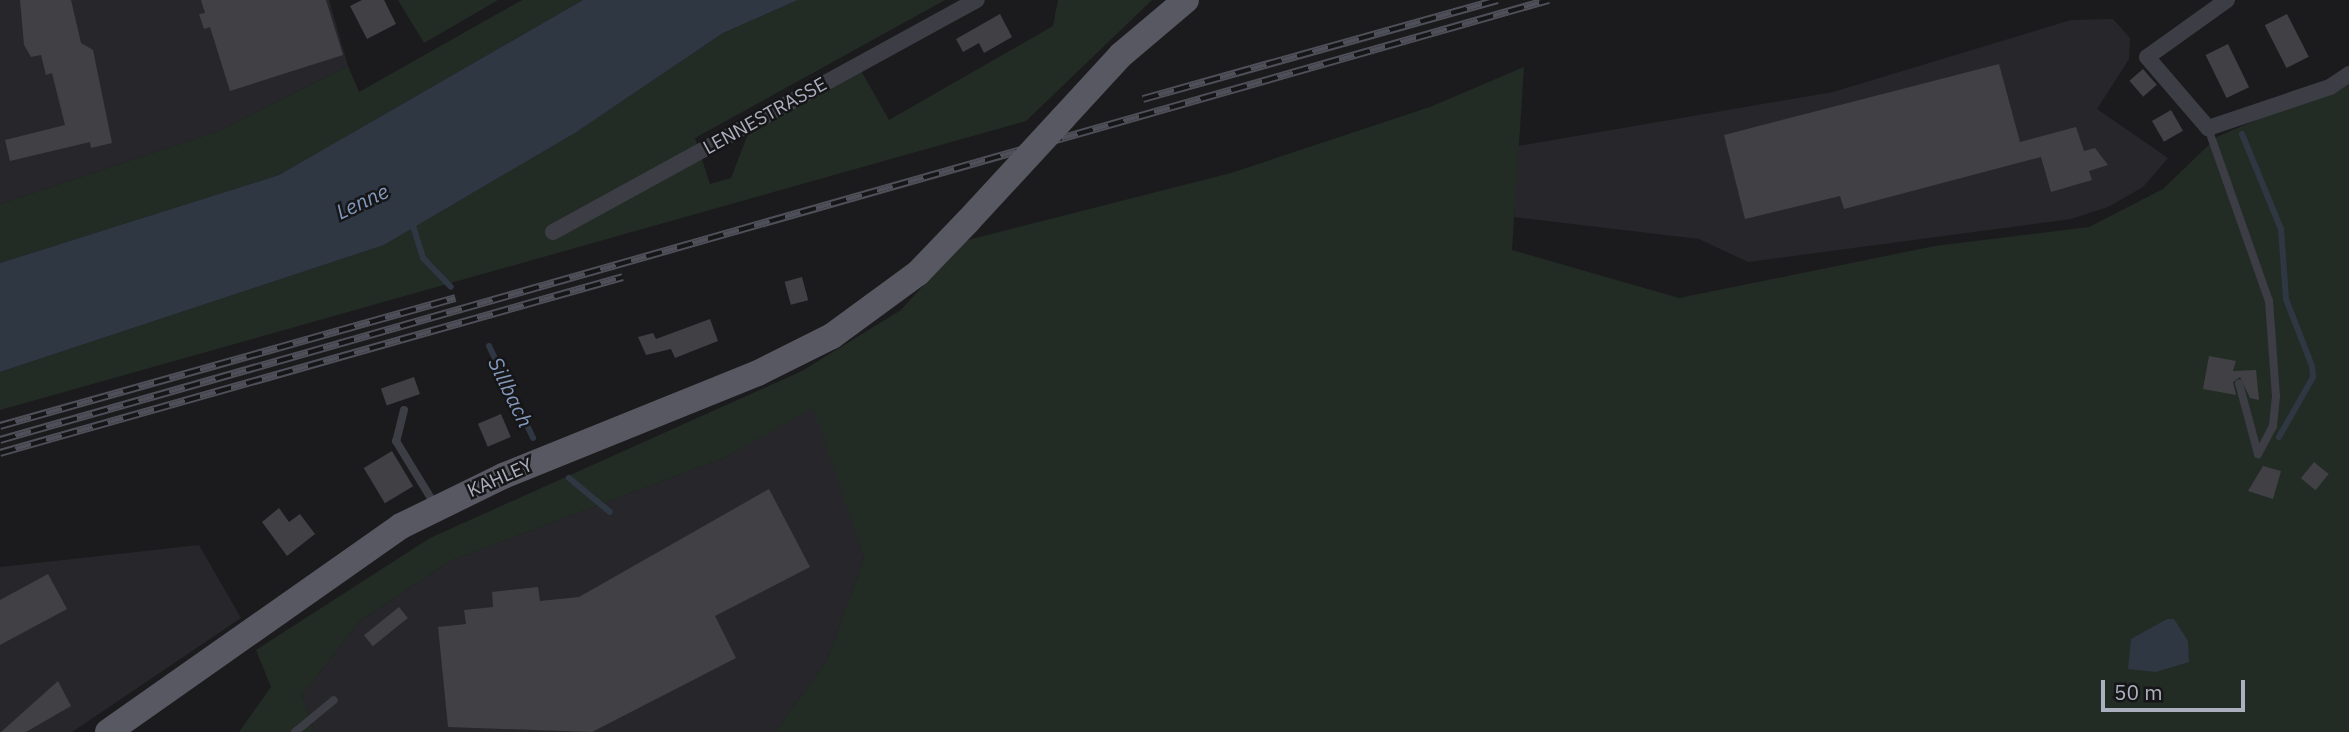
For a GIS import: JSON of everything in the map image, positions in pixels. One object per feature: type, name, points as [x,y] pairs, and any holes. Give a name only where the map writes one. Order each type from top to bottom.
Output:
[{"type":"main road","name":"KAHLEY","points":[[108,732],[366,547],[436,507],[795,355],[867,313],[918,273],[1121,55],[1186,0]]},
{"type":"street","name":"LENNESTRASSE","points":[[553,232],[977,0]]},
{"type":"street","points":[[2227,0],[2147,57],[2208,128],[2330,86],[2349,74]]},
{"type":"lane","points":[[2208,128],[2269,301],[2276,396],[2273,426],[2258,454],[2239,383]]},
{"type":"lane","points":[[404,410],[396,441],[436,507]]},
{"type":"lane","points":[[295,732],[334,700]]},
{"type":"shaded area","points":[[0,0],[329,0],[348,66],[221,130],[0,204]]},
{"type":"shaded area","points":[[398,0],[498,0],[424,43]]},
{"type":"shaded area","points":[[522,0],[583,0],[279,175],[0,263],[0,204],[221,130],[348,66],[359,92]]},
{"type":"shaded area","points":[[798,0],[945,0],[695,138],[710,184],[731,178],[748,134],[860,69],[889,120],[1053,26],[1058,0],[1152,0],[1026,121],[0,410],[0,372],[384,245],[575,133],[723,33]]},
{"type":"shaded area","points":[[2113,19],[2130,38],[2129,59],[2097,109],[2168,158],[2143,187],[2108,207],[2071,219],[1748,262],[1699,239],[1514,217],[1518,146],[1833,92],[2071,20]]},
{"type":"shaded area","points":[[1524,67],[1512,250],[1679,298],[1935,246],[2089,227],[2163,189],[2217,137],[2349,80],[2349,732],[775,732],[827,660],[864,558],[813,408],[724,458],[450,561],[361,620],[302,695],[314,732],[239,732],[271,687],[256,650],[430,538],[802,371],[901,310],[964,241],[1231,173],[1430,107]]},
{"type":"shaded area","points":[[814,407],[864,558],[827,660],[775,732],[314,732],[302,695],[361,620],[450,561],[724,458]]},
{"type":"shaded area","points":[[199,545],[241,618],[72,732],[0,732],[0,567]]},
{"type":"water","name":"Lenne","points":[[583,0],[798,0],[723,33],[575,133],[384,245],[0,372],[0,263],[279,175]]},
{"type":"water","points":[[2167,619],[2174,619],[2188,641],[2189,662],[2156,672],[2128,669],[2131,639]]},
{"type":"building","points":[[20,0],[71,0],[81,43],[93,50],[112,143],[91,148],[90,142],[10,161],[5,140],[65,125],[52,73],[46,75],[41,55],[31,57],[24,45]]},
{"type":"building","points":[[201,0],[326,0],[343,55],[230,91],[210,27],[204,29],[199,14],[205,13]]},
{"type":"building","points":[[362,0],[384,0],[396,24],[367,39],[350,6]]},
{"type":"building","points":[[1000,14],[1012,37],[984,53],[979,43],[963,52],[956,39]]},
{"type":"building","points":[[2287,14],[2309,57],[2287,68],[2265,25]]},
{"type":"building","points":[[2228,44],[2249,87],[2227,98],[2206,55]]},
{"type":"building","points":[[1999,64],[2020,142],[2076,127],[2084,151],[2095,148],[2108,165],[2089,171],[2092,180],[2051,192],[2041,157],[1844,209],[1840,196],[1745,219],[1724,135]]},
{"type":"building","points":[[2143,69],[2157,85],[2143,97],[2129,81]]},
{"type":"building","points":[[2171,110],[2183,131],[2164,142],[2152,121]]},
{"type":"building","points":[[802,277],[808,300],[791,305],[785,282]]},
{"type":"building","points":[[710,319],[718,341],[675,358],[671,349],[646,355],[638,337],[653,333],[656,339]]},
{"type":"building","points":[[2209,356],[2236,361],[2233,371],[2256,370],[2259,400],[2250,398],[2240,377],[2233,382],[2236,395],[2203,389]]},
{"type":"building","points":[[414,377],[420,394],[387,405],[381,388]]},
{"type":"building","points":[[501,414],[511,437],[488,447],[478,424]]},
{"type":"building","points":[[392,451],[413,486],[385,503],[364,468]]},
{"type":"building","points":[[2314,462],[2329,474],[2316,490],[2301,478]]},
{"type":"building","points":[[2263,466],[2281,471],[2273,499],[2248,491]]},
{"type":"building","points":[[769,489],[810,567],[715,616],[736,658],[592,732],[448,727],[438,627],[466,624],[464,610],[493,607],[492,592],[538,587],[540,601],[579,597]]},
{"type":"building","points":[[279,508],[289,522],[300,514],[315,534],[287,556],[262,522]]},
{"type":"building","points":[[48,574],[67,609],[0,645],[0,600]]},
{"type":"building","points":[[399,607],[408,618],[373,646],[364,635]]},
{"type":"building","points":[[58,681],[71,706],[26,732],[1,732]]},
{"type":"waterway","points":[[2242,134],[2281,229],[2286,299],[2312,366],[2313,377],[2279,437]]},
{"type":"waterway","name":"Sillbach","points":[[411,219],[423,258],[451,287]]},
{"type":"waterway","name":"Sillbach","points":[[489,346],[533,438]]},
{"type":"waterway","name":"Sillbach","points":[[569,478],[610,512]]},
{"type":"railway","points":[[1143,99],[1497,0]]},
{"type":"railway","points":[[0,440],[1549,0]]},
{"type":"railway","points":[[0,453],[623,277]]},
{"type":"railway","points":[[0,426],[455,298]]}]
